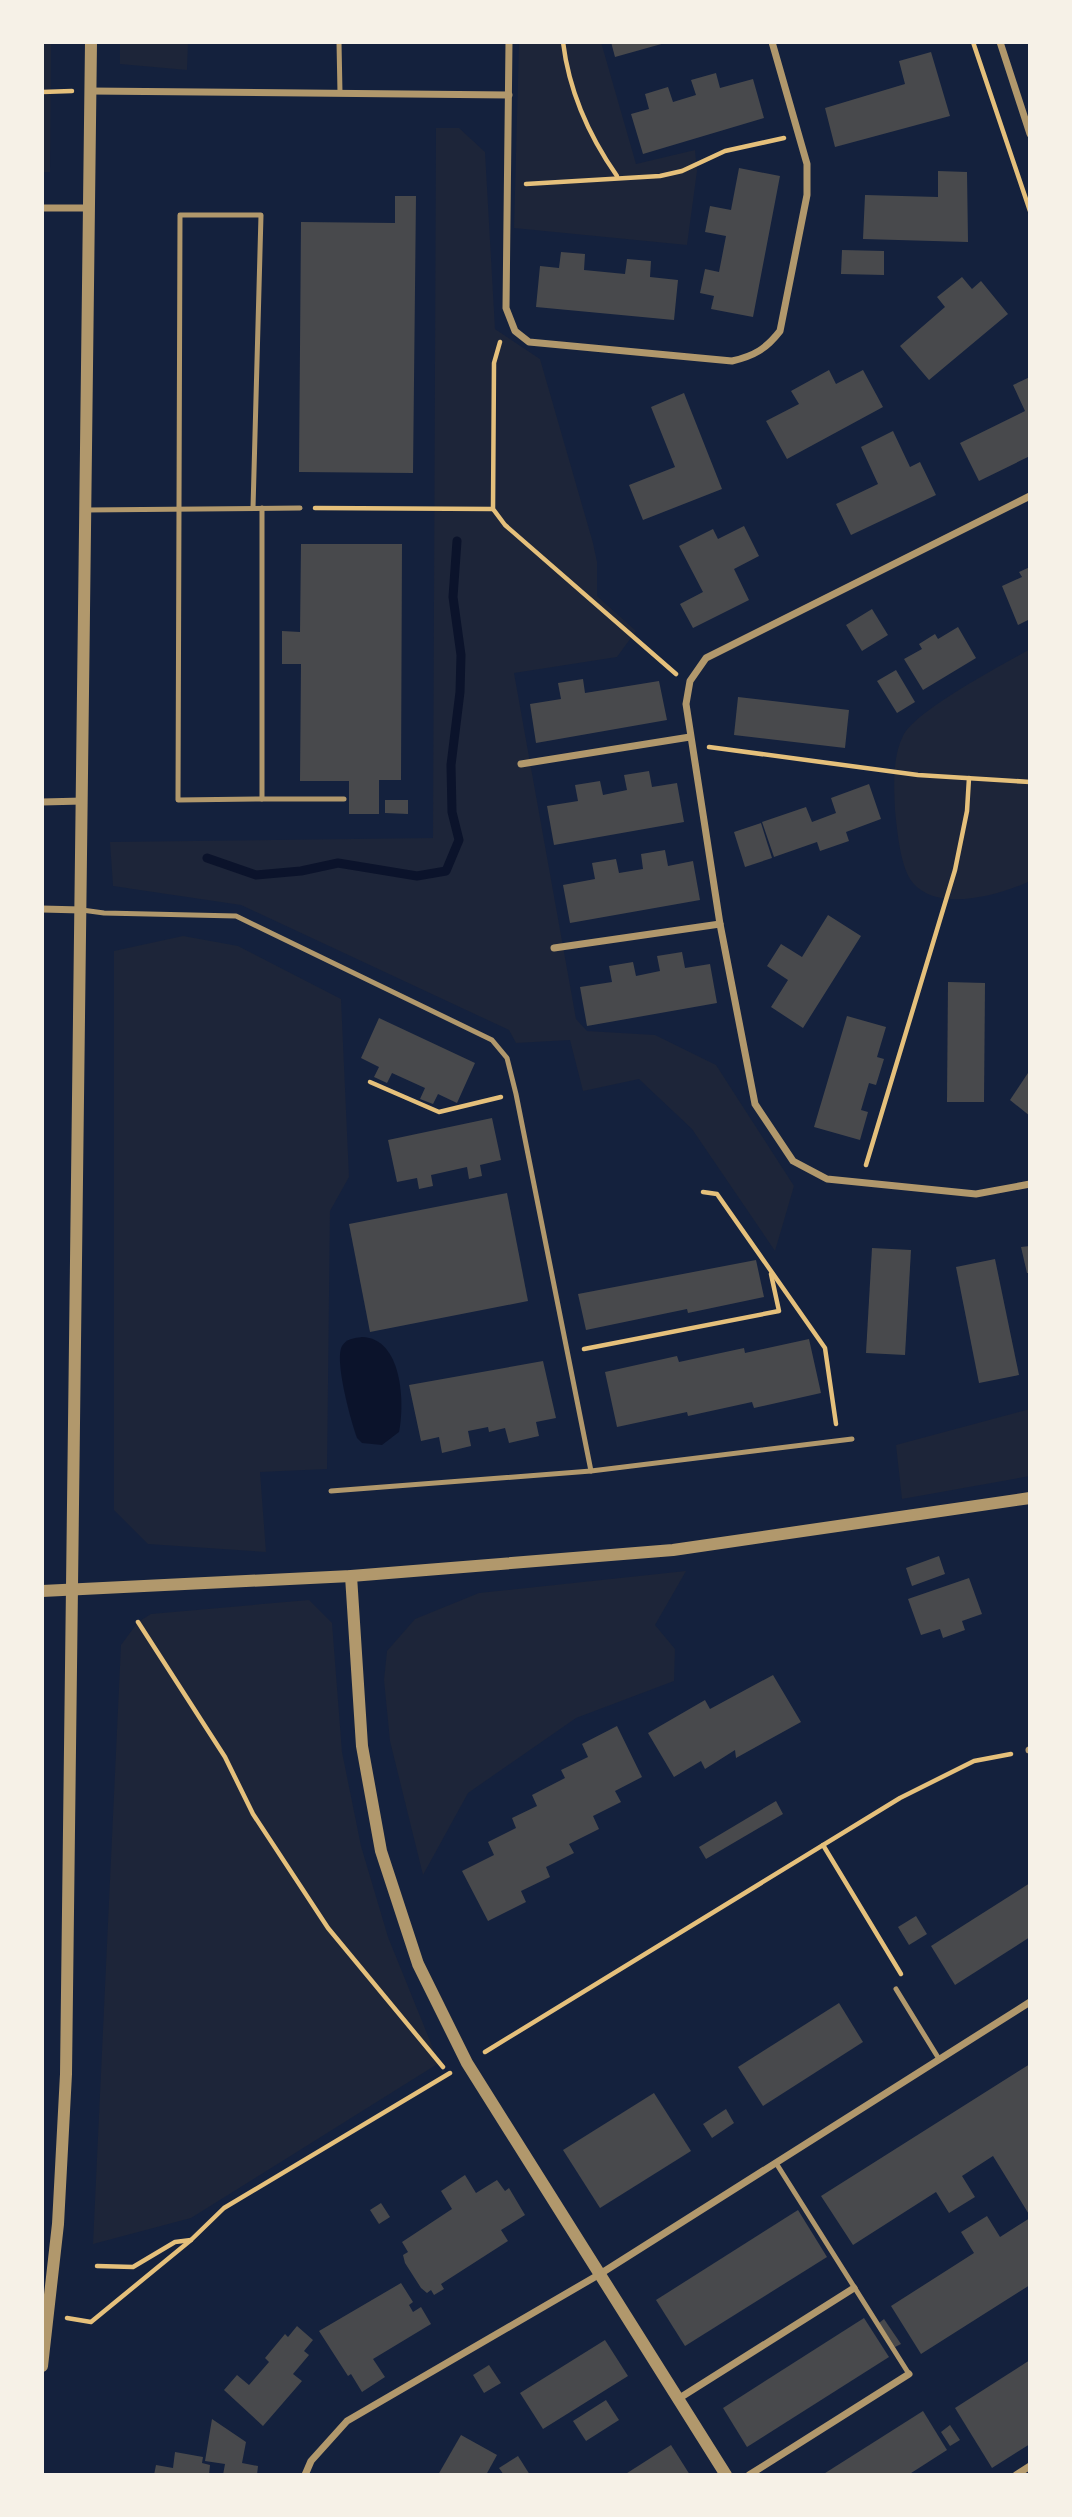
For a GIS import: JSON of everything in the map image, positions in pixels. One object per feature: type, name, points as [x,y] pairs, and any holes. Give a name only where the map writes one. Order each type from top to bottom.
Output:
[{"type":"street","points":[[42,2366],[45,2316],[58,2224],[66,2074],[91,42]]},
{"type":"street","points":[[509,42],[506,308],[515,331],[529,342],[732,361],[753,356],[780,331],[807,195],[807,164],[772,42]]},
{"type":"street","points":[[1000,42],[1030,134]]},
{"type":"street","points":[[90,91],[509,95]]},
{"type":"street","points":[[42,208],[89,208]]},
{"type":"street","points":[[1030,496],[706,658],[690,681],[686,704],[720,924],[755,1104],[793,1161],[827,1179],[976,1194],[1030,1184]]},
{"type":"street","points":[[520,764],[690,740]]},
{"type":"street","points":[[42,802],[83,801]]},
{"type":"street","points":[[42,909],[82,909]]},
{"type":"street","points":[[554,948],[720,924]]},
{"type":"street","points":[[42,1591],[351,1576],[673,1550],[1030,1498]]},
{"type":"street","points":[[351,1576],[362,1746],[381,1851],[418,1964],[467,2063],[726,2475]]},
{"type":"street","points":[[305,2475],[311,2461],[347,2421],[600,2274],[1030,2002]]},
{"type":"street","points":[[678,2399],[854,2288]]},
{"type":"street","points":[[749,2475],[909,2374]]},
{"type":"street","points":[[1016,2475],[1030,2466]]},
{"type":"lane","points":[[339,42],[340,93]]},
{"type":"lane","points":[[253,508],[261,215],[180,215],[178,800],[344,799]]},
{"type":"lane","points":[[262,508],[262,800]]},
{"type":"lane","points":[[85,509],[300,508]]},
{"type":"lane","points":[[82,909],[104,913],[236,916],[492,1040],[507,1058],[516,1094],[591,1471]]},
{"type":"lane","points":[[331,1491],[591,1471],[852,1439]]},
{"type":"lane","points":[[896,1989],[939,2059]]},
{"type":"lane","points":[[776,2163],[909,2374]]},
{"type":"path","points":[[563,42],[571,87],[598,149],[618,176]]},
{"type":"path","points":[[973,42],[1030,211]]},
{"type":"path","points":[[42,92],[90,91]]},
{"type":"path","points":[[508,186],[618,176],[660,176],[682,171],[725,151],[799,135]]},
{"type":"path","points":[[515,331],[500,342],[494,363],[493,509],[505,525],[671,672],[690,681]]},
{"type":"path","points":[[300,508],[493,509]]},
{"type":"path","points":[[690,740],[918,775],[1030,782]]},
{"type":"path","points":[[861,1182],[955,870],[967,811],[969,778]]},
{"type":"path","points":[[370,1082],[439,1112],[516,1094]]},
{"type":"path","points":[[703,1192],[717,1194],[825,1348],[839,1441]]},
{"type":"path","points":[[568,1352],[779,1311],[770,1270]]},
{"type":"path","points":[[138,1622],[225,1757],[253,1814],[328,1927],[449,2074]]},
{"type":"path","points":[[45,2316],[91,2322],[191,2240],[224,2208],[449,2074],[900,1798],[974,1761],[1030,1750]]},
{"type":"path","points":[[823,1845],[904,1979],[896,1989]]},
{"type":"path","points":[[97,2266],[133,2267],[174,2242],[191,2240]]},
{"type":"shaded area","points":[[42,42],[51,42],[50,172],[42,172]]},
{"type":"shaded area","points":[[120,42],[188,42],[187,70],[120,64]]},
{"type":"shaded area","points":[[519,42],[601,42],[636,164],[695,150],[697,171],[687,245],[514,228]]},
{"type":"shaded area","points":[[436,128],[459,128],[485,152],[495,329],[540,359],[593,543],[597,562],[597,596],[636,631],[617,657],[514,673],[576,1019],[587,1031],[655,1035],[716,1065],[794,1186],[775,1251],[692,1129],[639,1079],[583,1091],[570,1040],[516,1043],[509,1030],[241,905],[113,886],[110,842],[433,838]]},
{"type":"shaded area","points":[[1030,649],[1030,881],[987,896],[970,898],[938,897],[924,892],[913,883],[905,868],[898,837],[894,773],[899,745],[911,725],[924,714]]},
{"type":"shaded area","points":[[183,936],[238,946],[341,999],[349,1177],[330,1211],[327,1469],[260,1472],[266,1552],[148,1544],[114,1510],[114,951]]},
{"type":"shaded area","points":[[362,1337],[375,1340],[386,1348],[398,1374],[401,1405],[399,1432],[382,1445],[362,1443],[357,1438],[344,1391],[340,1364],[342,1346],[348,1340]]},
{"type":"shaded area","points":[[1030,1409],[1030,1476],[902,1499],[896,1445]]},
{"type":"shaded area","points":[[686,1571],[655,1625],[675,1649],[674,1681],[576,1718],[468,1793],[423,1875],[390,1741],[384,1680],[387,1651],[415,1619],[479,1593]]},
{"type":"shaded area","points":[[309,1600],[332,1623],[342,1752],[361,1846],[388,1937],[439,2063],[191,2218],[93,2244],[121,1645],[138,1622],[151,1614]]},
{"type":"building","points":[[611,42],[665,42],[665,43],[615,57]]},
{"type":"building","points":[[931,52],[950,116],[835,147],[825,108],[905,84],[899,61]]},
{"type":"building","points":[[716,73],[720,88],[753,79],[764,118],[643,154],[631,114],[649,109],[645,94],[668,87],[673,102],[696,95],[691,80]]},
{"type":"building","points":[[739,168],[780,176],[753,317],[711,309],[714,296],[700,293],[705,269],[719,272],[726,236],[705,232],[710,206],[731,210]]},
{"type":"building","points":[[938,171],[967,172],[968,242],[863,239],[865,195],[938,197]]},
{"type":"building","points":[[395,196],[416,196],[413,473],[299,472],[301,222],[395,223]]},
{"type":"building","points":[[842,250],[884,251],[884,275],[841,274]]},
{"type":"building","points":[[561,252],[585,254],[584,270],[625,274],[627,259],[651,261],[650,277],[678,280],[674,320],[536,307],[540,266],[559,268]]},
{"type":"building","points":[[962,277],[972,289],[981,281],[1008,314],[929,380],[900,346],[945,307],[937,297]]},
{"type":"building","points":[[829,370],[836,384],[863,370],[883,407],[787,459],[766,421],[799,404],[791,391]]},
{"type":"building","points":[[1030,377],[1030,456],[979,481],[960,443],[1025,411],[1013,385]]},
{"type":"building","points":[[684,393],[722,489],[643,520],[629,485],[675,467],[651,407]]},
{"type":"building","points":[[893,431],[910,467],[920,462],[936,495],[851,535],[836,504],[878,484],[861,447]]},
{"type":"building","points":[[744,526],[759,556],[734,569],[749,600],[693,628],[680,604],[703,592],[679,546],[713,529],[718,539]]},
{"type":"building","points":[[301,544],[402,544],[401,780],[379,780],[379,814],[349,814],[349,781],[300,781],[301,664],[282,664],[282,631],[300,632]]},
{"type":"building","points":[[1030,567],[1030,619],[1018,625],[1002,586],[1022,577],[1019,572]]},
{"type":"building","points":[[872,609],[888,635],[862,651],[846,625]]},
{"type":"building","points":[[958,627],[976,658],[923,690],[904,659],[922,649],[919,644],[935,634],[938,639]]},
{"type":"building","points":[[896,670],[915,702],[897,713],[877,681]]},
{"type":"building","points":[[583,679],[585,693],[659,681],[667,720],[536,743],[530,704],[561,699],[558,683]]},
{"type":"building","points":[[738,697],[849,710],[845,748],[734,735]]},
{"type":"building","points":[[649,771],[652,787],[677,783],[684,822],[554,845],[547,806],[578,801],[575,785],[600,781],[603,795],[627,790],[624,775]]},
{"type":"building","points":[[869,784],[881,819],[846,832],[849,841],[820,851],[817,842],[774,857],[762,822],[806,807],[812,822],[836,813],[831,798]]},
{"type":"building","points":[[385,800],[408,800],[408,814],[385,813]]},
{"type":"building","points":[[761,823],[772,858],[745,867],[734,832]]},
{"type":"building","points":[[665,850],[668,866],[693,861],[700,900],[570,923],[563,885],[595,879],[592,863],[616,859],[619,873],[643,869],[641,854]]},
{"type":"building","points":[[828,915],[861,936],[803,1028],[771,1007],[788,980],[767,966],[781,944],[802,957]]},
{"type":"building","points":[[682,952],[685,968],[710,964],[717,1003],[587,1026],[580,987],[612,982],[609,966],[633,962],[636,976],[660,971],[657,956]]},
{"type":"building","points":[[948,982],[985,983],[984,1102],[947,1102]]},
{"type":"building","points":[[847,1016],[886,1027],[877,1057],[884,1059],[876,1085],[869,1083],[861,1110],[868,1112],[860,1140],[814,1127]]},
{"type":"building","points":[[379,1018],[475,1063],[457,1103],[438,1094],[433,1104],[420,1099],[425,1088],[392,1073],[387,1083],[374,1077],[379,1067],[361,1058]]},
{"type":"building","points":[[1030,1070],[1030,1116],[1010,1100]]},
{"type":"building","points":[[492,1118],[501,1160],[480,1165],[482,1176],[469,1179],[467,1167],[431,1175],[433,1186],[419,1189],[417,1178],[397,1182],[388,1140]]},
{"type":"building","points":[[507,1193],[528,1301],[370,1332],[349,1224]]},
{"type":"building","points":[[1030,1246],[1030,1273],[1027,1273],[1021,1247]]},
{"type":"building","points":[[872,1248],[911,1250],[905,1355],[866,1353]]},
{"type":"building","points":[[995,1259],[1019,1375],[979,1383],[956,1267]]},
{"type":"building","points":[[756,1260],[764,1297],[688,1313],[687,1309],[586,1330],[578,1294]]},
{"type":"building","points":[[809,1339],[821,1393],[754,1408],[752,1402],[688,1416],[687,1412],[617,1427],[605,1372],[677,1356],[679,1362],[744,1348],[745,1353]]},
{"type":"building","points":[[543,1361],[556,1418],[536,1422],[539,1436],[509,1443],[505,1428],[489,1432],[488,1427],[468,1431],[471,1446],[442,1453],[439,1437],[421,1441],[409,1385]]},
{"type":"building","points":[[939,1556],[945,1574],[912,1586],[906,1568]]},
{"type":"building","points":[[969,1578],[982,1614],[962,1621],[965,1630],[943,1638],[940,1629],[921,1635],[908,1599]]},
{"type":"building","points":[[773,1675],[801,1722],[736,1758],[735,1750],[705,1769],[701,1761],[674,1777],[648,1733],[705,1700],[710,1709]]},
{"type":"building","points":[[617,1726],[642,1777],[615,1791],[621,1802],[593,1816],[599,1829],[569,1844],[574,1853],[546,1867],[550,1877],[521,1891],[526,1902],[488,1921],[462,1871],[494,1855],[488,1842],[516,1828],[512,1818],[537,1806],[532,1795],[565,1778],[561,1770],[588,1757],[582,1744]]},
{"type":"building","points":[[776,1801],[783,1814],[706,1859],[699,1847]]},
{"type":"building","points":[[1030,1883],[1030,1937],[955,1985],[931,1946]]},
{"type":"building","points":[[916,1916],[927,1934],[909,1945],[898,1927]]},
{"type":"building","points":[[839,2003],[863,2042],[763,2106],[738,2067]]},
{"type":"building","points":[[1030,2064],[1030,2216],[993,2156],[962,2176],[975,2197],[949,2213],[936,2192],[853,2245],[821,2196]]},
{"type":"building","points":[[654,2093],[691,2151],[600,2208],[563,2150]]},
{"type":"building","points":[[726,2109],[734,2123],[712,2138],[703,2124]]},
{"type":"building","points":[[465,2175],[476,2193],[497,2180],[505,2191],[509,2188],[525,2215],[501,2230],[508,2241],[441,2284],[444,2289],[434,2295],[431,2290],[427,2293],[405,2263],[403,2255],[408,2252],[402,2242],[452,2209],[441,2191]]},
{"type":"building","points":[[381,2203],[390,2217],[379,2224],[370,2210]]},
{"type":"building","points":[[798,2210],[827,2257],[685,2346],[656,2300]]},
{"type":"building","points":[[987,2216],[1000,2237],[1030,2218],[1030,2285],[921,2354],[891,2306],[974,2253],[961,2232]]},
{"type":"building","points":[[401,2283],[413,2302],[409,2305],[413,2312],[421,2307],[431,2324],[373,2359],[385,2377],[362,2392],[351,2374],[348,2376],[319,2331]]},
{"type":"building","points":[[864,2318],[889,2357],[747,2447],[723,2408]]},
{"type":"building","points":[[884,2319],[901,2344],[895,2347],[879,2323]]},
{"type":"building","points":[[297,2326],[313,2340],[304,2351],[309,2355],[293,2374],[302,2381],[263,2426],[224,2390],[237,2375],[249,2385],[269,2362],[265,2358],[285,2334],[288,2337]]},
{"type":"building","points":[[605,2340],[628,2376],[543,2429],[520,2393]]},
{"type":"building","points":[[1030,2360],[1030,2444],[992,2468],[955,2408]]},
{"type":"building","points":[[489,2365],[501,2383],[484,2393],[473,2375]]},
{"type":"building","points":[[606,2400],[619,2420],[586,2441],[573,2421]]},
{"type":"building","points":[[923,2411],[947,2450],[908,2475],[822,2475]]},
{"type":"building","points":[[212,2419],[246,2442],[242,2463],[258,2466],[257,2475],[223,2475],[225,2464],[205,2461]]},
{"type":"building","points":[[950,2425],[960,2440],[950,2446],[941,2432]]},
{"type":"building","points":[[461,2435],[497,2455],[486,2475],[438,2475]]},
{"type":"building","points":[[671,2445],[690,2475],[624,2475]]},
{"type":"building","points":[[175,2452],[203,2457],[202,2463],[210,2465],[209,2475],[154,2475],[156,2465],[173,2468]]},
{"type":"building","points":[[518,2456],[530,2475],[504,2475],[499,2468]]},
{"type":"waterway","points":[[207,858],[256,875],[301,871],[338,863],[417,876],[446,871],[459,840],[452,812],[451,765],[460,692],[461,655],[453,597],[457,541]]}]
